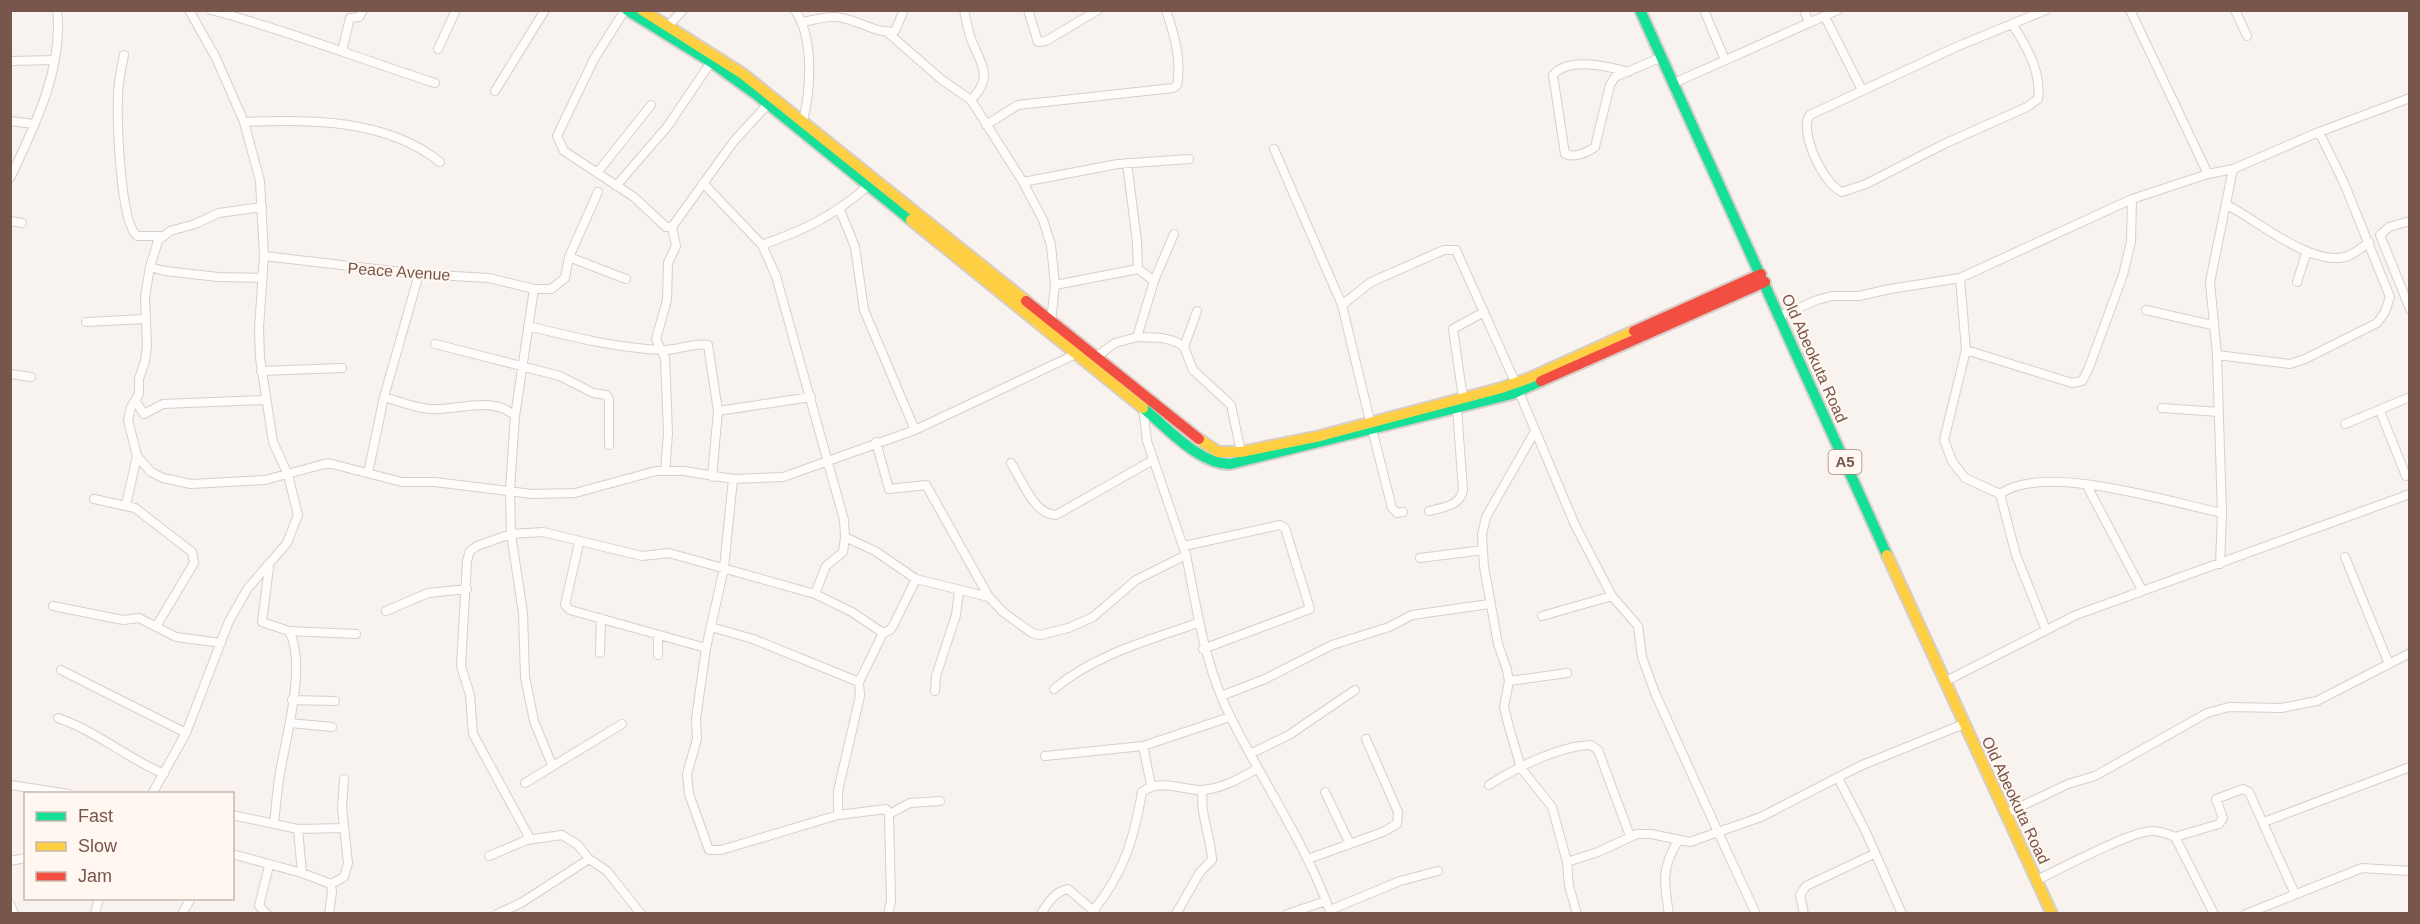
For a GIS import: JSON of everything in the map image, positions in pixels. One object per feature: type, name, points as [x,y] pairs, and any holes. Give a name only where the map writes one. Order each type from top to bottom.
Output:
[{"type":"main road","points":[[626,10],[711,62],[768,104],[1202,456],[1220,464],[1230,464],[1463,398],[1517,388]]},
{"type":"main road","points":[[642,10],[743,74],[1212,450],[1228,454],[1457,409],[1517,388],[1763,278]]},
{"type":"main road","name":"Old Abeokuta Road","points":[[1640,10],[2052,914]]},
{"type":"street","points":[[10,178],[34,124],[54,60],[57,10]]},
{"type":"street","points":[[154,792],[186,733],[229,621],[249,588],[269,568],[287,543],[297,524],[297,505],[288,475],[273,442],[261,371],[259,328],[264,256],[260,182],[244,122],[216,57],[189,10]]},
{"type":"street","points":[[211,10],[435,82]]},
{"type":"street","points":[[342,51],[350,18],[359,17],[363,10]]},
{"type":"street","points":[[438,49],[456,10]]},
{"type":"street","points":[[495,91],[545,10]]},
{"type":"street","points":[[626,10],[594,59],[557,135],[564,151],[634,197],[657,221],[666,227],[672,227]]},
{"type":"street","points":[[668,26],[682,10]]},
{"type":"street","points":[[795,10],[803,22],[809,69],[803,121]]},
{"type":"street","points":[[887,33],[895,31],[904,10]]},
{"type":"street","points":[[964,10],[971,39],[984,65],[983,82],[972,100]]},
{"type":"street","points":[[1028,10],[1034,38],[1038,42],[1046,41],[1098,10]]},
{"type":"street","points":[[986,125],[1018,105],[1173,88],[1177,85],[1178,63],[1174,34],[1167,10]]},
{"type":"street","points":[[1704,10],[1725,60]]},
{"type":"street","points":[[1804,10],[1809,22]]},
{"type":"street","points":[[1674,83],[1838,10]]},
{"type":"street","points":[[2012,24],[2030,55],[2038,84],[2038,99],[2027,107],[1944,144],[1866,184],[1842,192],[1835,190],[1812,153],[1805,126],[1806,120],[1816,110],[2012,24],[2046,10]]},
{"type":"street","points":[[2130,10],[2208,174]]},
{"type":"street","points":[[2235,10],[2247,36]]},
{"type":"street","points":[[803,22],[834,16],[887,33],[942,80],[972,100],[1023,182],[1047,232],[1054,285],[1051,322]]},
{"type":"street","points":[[1825,17],[1862,90]]},
{"type":"street","points":[[124,55],[117,96],[120,172],[131,228],[137,236],[162,236],[219,213],[262,207]]},
{"type":"street","points":[[1628,72],[1594,63],[1557,70],[1553,75],[1558,127],[1565,154],[1569,156],[1588,152],[1595,147],[1610,85],[1615,77],[1628,72],[1662,57]]},
{"type":"street","points":[[10,61],[54,60]]},
{"type":"street","points":[[616,186],[667,127],[711,62]]},
{"type":"street","points":[[1780,315],[1832,296],[1859,296],[1960,278],[2132,199],[2208,174],[2233,169],[2319,132],[2409,98]]},
{"type":"street","points":[[665,471],[667,404],[662,350],[656,339],[667,300],[668,263],[676,246],[672,227],[734,141],[768,104]]},
{"type":"street","points":[[597,173],[651,105]]},
{"type":"street","points":[[10,121],[34,124]]},
{"type":"street","points":[[244,122],[332,121],[348,124],[409,143],[440,162]]},
{"type":"street","points":[[2217,355],[2290,364],[2328,349],[2377,323],[2385,312],[2390,297],[2369,242],[2319,132]]},
{"type":"street","points":[[1274,149],[1342,305],[1392,508],[1397,513],[1403,512]]},
{"type":"street","points":[[1023,182],[1127,163],[1189,159]]},
{"type":"street","points":[[1127,163],[1138,269],[1154,282]]},
{"type":"street","points":[[2220,564],[2222,513],[2217,355],[2212,325],[2210,282],[2233,169]]},
{"type":"street","points":[[703,183],[762,245],[776,276],[811,397],[826,463],[841,506],[846,537],[843,552],[826,566],[814,594]]},
{"type":"street","points":[[762,245],[809,228],[840,210],[868,186]]},
{"type":"street","points":[[552,765],[534,721],[525,678],[523,613],[512,534],[510,489],[515,416],[534,289],[551,289],[565,278],[569,257],[598,192]]},
{"type":"street","points":[[1966,350],[2072,383],[2082,381],[2123,275],[2131,242],[2132,199]]},
{"type":"street","points":[[2227,205],[2307,251],[2327,257],[2344,257],[2355,253],[2369,242]]},
{"type":"street","points":[[840,210],[855,247],[864,310],[915,430]]},
{"type":"street","points":[[10,221],[22,223]]},
{"type":"street","points":[[2409,221],[2389,227],[2380,235],[2409,309]]},
{"type":"street","points":[[1137,336],[1154,282],[1174,234]]},
{"type":"street","points":[[162,236],[150,267],[145,319],[147,346],[136,402],[131,407],[128,428],[137,456],[151,472],[163,478],[190,484],[265,480],[328,463],[402,482],[510,489],[532,494],[575,493],[665,471],[684,471],[734,479],[783,477],[915,430],[1076,354]]},
{"type":"street","points":[[1342,305],[1371,282],[1450,249],[1456,250],[1575,525],[1612,596],[1638,626],[1642,657],[1655,693],[1756,914]]},
{"type":"street","points":[[2297,282],[2307,251]]},
{"type":"street","name":"Peace Avenue","points":[[264,256],[419,274],[489,278],[534,289]]},
{"type":"street","points":[[569,257],[626,279]]},
{"type":"street","points":[[150,267],[218,277],[262,278]]},
{"type":"street","points":[[1054,285],[1138,269]]},
{"type":"street","points":[[368,472],[384,397],[419,274]]},
{"type":"street","points":[[1960,278],[1966,350],[1944,440],[1952,461],[1965,478],[2000,494]]},
{"type":"street","points":[[2146,310],[2212,325]]},
{"type":"street","points":[[1184,347],[1197,311]]},
{"type":"street","points":[[1463,398],[1453,329],[1484,312]]},
{"type":"street","points":[[86,322],[145,319]]},
{"type":"street","points":[[528,326],[594,342],[662,350],[708,345],[718,411],[712,477]]},
{"type":"street","points":[[1096,357],[1115,343],[1137,336],[1171,340],[1184,347],[1193,370],[1232,405],[1241,452]]},
{"type":"street","points":[[435,344],[561,375],[593,393],[608,397],[609,445]]},
{"type":"street","points":[[261,371],[342,368]]},
{"type":"street","points":[[10,374],[31,377]]},
{"type":"street","points":[[384,397],[427,409],[482,405],[498,407],[508,410],[515,416]]},
{"type":"street","points":[[718,411],[811,397]]},
{"type":"street","points":[[2345,424],[2409,397]]},
{"type":"street","points":[[136,402],[144,414],[164,404],[265,400]]},
{"type":"street","points":[[1143,408],[1147,441],[1184,546],[1203,649],[1230,717],[1308,859],[1331,912],[1400,881],[1438,871]]},
{"type":"street","points":[[2162,408],[2219,412]]},
{"type":"street","points":[[1429,511],[1456,503],[1461,498],[1463,490],[1457,409]]},
{"type":"street","points":[[2380,411],[2406,476]]},
{"type":"street","points":[[1534,434],[1486,517],[1482,535],[1483,550],[1489,604],[1509,681],[1504,707],[1521,768],[1552,807],[1567,862],[1569,886],[1577,914]]},
{"type":"street","points":[[876,442],[889,489],[926,485],[989,597],[1003,612],[1032,633],[1040,635],[1068,628],[1093,617],[1136,580],[1186,555]]},
{"type":"street","points":[[126,505],[137,456]]},
{"type":"street","points":[[1011,463],[1039,509],[1048,515],[1056,515],[1153,460]]},
{"type":"street","points":[[734,479],[724,568],[706,648],[696,719],[697,739],[687,774],[689,794],[709,850],[721,850],[751,838],[838,815],[886,809],[889,814],[891,901],[888,914]]},
{"type":"street","points":[[2000,494],[2016,485],[2043,481],[2086,484],[2222,513]]},
{"type":"street","points":[[2086,484],[2142,590]]},
{"type":"street","points":[[2000,494],[2016,555],[2046,630]]},
{"type":"street","points":[[1946,681],[2076,615],[2409,494]]},
{"type":"street","points":[[94,499],[135,508],[192,552],[194,563],[157,625]]},
{"type":"street","points":[[1184,546],[1280,525],[1286,528],[1310,609],[1203,649]]},
{"type":"street","points":[[527,840],[525,828],[473,734],[470,695],[461,666],[470,551],[477,546],[512,534],[543,532],[579,543],[642,556],[669,553],[814,594],[852,612],[883,633]]},
{"type":"street","points":[[846,537],[875,550],[916,579],[989,597]]},
{"type":"street","points":[[579,543],[565,605],[570,610],[658,637],[706,648]]},
{"type":"street","points":[[1420,558],[1483,550]]},
{"type":"street","points":[[2345,557],[2389,664]]},
{"type":"street","points":[[269,568],[262,622],[289,631],[356,634]]},
{"type":"street","points":[[838,815],[838,791],[860,696],[859,682],[883,633],[890,630],[894,624],[916,579]]},
{"type":"street","points":[[386,611],[428,593],[466,589]]},
{"type":"street","points":[[935,691],[936,676],[950,638],[959,591]]},
{"type":"street","points":[[1542,616],[1612,596]]},
{"type":"street","points":[[1221,696],[1265,679],[1332,645],[1389,627],[1412,615],[1489,604]]},
{"type":"street","points":[[53,606],[123,620],[139,618],[157,625],[176,637],[221,643]]},
{"type":"street","points":[[600,653],[601,618]]},
{"type":"street","points":[[1054,689],[1066,679],[1101,660],[1198,623]]},
{"type":"street","points":[[711,627],[753,639],[859,682]]},
{"type":"street","points":[[274,824],[292,700],[295,647],[289,631]]},
{"type":"street","points":[[658,637],[658,655]]},
{"type":"street","points":[[2006,814],[2068,784],[2095,776],[2207,713],[2229,707],[2281,708],[2329,698],[2409,653]]},
{"type":"street","points":[[61,670],[186,733]]},
{"type":"street","points":[[1509,681],[1568,673]]},
{"type":"street","points":[[1250,754],[1288,735],[1355,690]]},
{"type":"street","points":[[292,700],[335,701]]},
{"type":"street","points":[[1045,756],[1143,746],[1230,717]]},
{"type":"street","points":[[58,718],[77,725],[137,762],[164,774]]},
{"type":"street","points":[[290,723],[332,727]]},
{"type":"street","points":[[525,783],[622,724]]},
{"type":"street","points":[[1567,862],[1598,852],[1630,836],[1651,834],[1678,841],[1698,841],[1761,817],[1860,766],[1964,724]]},
{"type":"street","points":[[1308,859],[1349,842],[1383,832],[1397,824],[1398,812],[1366,739]]},
{"type":"street","points":[[1489,785],[1558,752],[1586,745],[1595,747],[1630,836]]},
{"type":"street","points":[[1143,746],[1151,785]]},
{"type":"street","points":[[2264,822],[2409,767]]},
{"type":"street","points":[[1041,914],[1052,897],[1068,889],[1095,912],[1109,891],[1134,837],[1142,792],[1151,785],[1164,784],[1203,790],[1239,779],[1258,768]]},
{"type":"street","points":[[1838,778],[1902,914]]},
{"type":"street","points":[[329,914],[334,885],[344,877],[348,863],[344,828],[344,779]]},
{"type":"street","points":[[11,784],[57,792]]},
{"type":"street","points":[[2037,880],[2104,848],[2151,831],[2175,837],[2219,825],[2223,818],[2216,800],[2243,789],[2249,792],[2264,822],[2295,894]]},
{"type":"street","points":[[1176,914],[1200,872],[1212,860],[1212,844],[1200,803],[1203,790]]},
{"type":"street","points":[[1325,792],[1349,842]]},
{"type":"street","points":[[889,814],[910,803],[940,801]]},
{"type":"street","points":[[234,815],[298,829],[344,828]]},
{"type":"street","points":[[298,829],[302,873]]},
{"type":"street","points":[[489,856],[527,840],[562,836],[578,845],[589,859],[607,871],[632,899],[641,914]]},
{"type":"street","points":[[2175,837],[2214,914]]},
{"type":"street","points":[[1669,914],[1664,871],[1667,858],[1678,841]]},
{"type":"street","points":[[234,854],[248,857],[269,866],[302,873],[334,885]]},
{"type":"street","points":[[1804,914],[1800,895],[1806,885],[1874,854]]},
{"type":"street","points":[[497,914],[521,903],[589,859]]},
{"type":"street","points":[[267,914],[259,906],[269,866]]},
{"type":"street","points":[[2247,914],[2362,868],[2409,871]]},
{"type":"street","points":[[182,914],[189,900]]},
{"type":"street","points":[[1287,914],[1326,901]]},
{"type":"street","points":[[10,904],[14,914]]},
{"type":"traffic: fast","points":[[627,10],[711,62],[757,95],[911,220]]},
{"type":"traffic: fast","points":[[1640,10],[1887,555]]},
{"type":"traffic: fast","points":[[1143,408],[1195,451],[1206,458],[1230,464],[1512,394],[1541,381]]},
{"type":"traffic: slow","points":[[642,10],[743,74],[1026,301]]},
{"type":"traffic: slow","points":[[911,220],[1143,408]]},
{"type":"traffic: slow","points":[[1199,439],[1218,452],[1241,452],[1320,436],[1498,389],[1530,378],[1634,331]]},
{"type":"traffic: slow","points":[[1887,555],[2052,914]]},
{"type":"traffic: jam","points":[[1634,331],[1761,274]]},
{"type":"traffic: jam","points":[[1541,381],[1765,282]]},
{"type":"traffic: jam","points":[[1026,301],[1199,439]]}]
